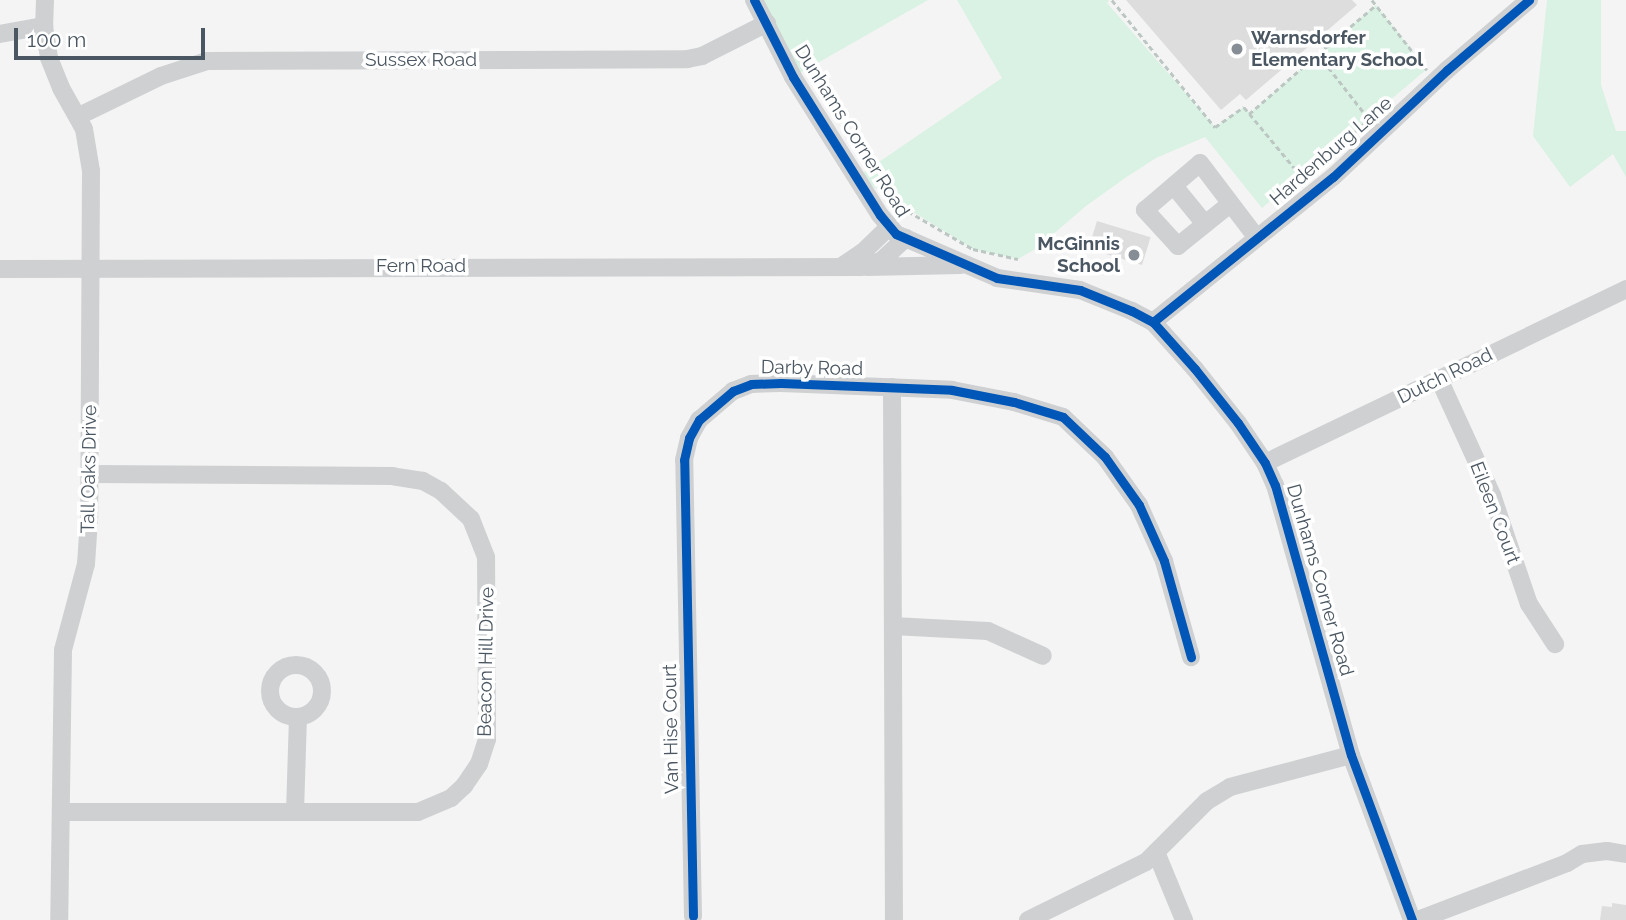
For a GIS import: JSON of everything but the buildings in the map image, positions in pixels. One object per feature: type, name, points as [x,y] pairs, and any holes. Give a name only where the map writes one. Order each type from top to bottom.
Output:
[{"type":"street","name":"Tall Oaks Drive","points":[[45,0],[44,26],[54,74],[79,116],[91,157],[90,474],[86,564],[63,650],[59,920]]},
{"type":"street","name":"Dunhams Corner Road","points":[[754,0],[793,77],[890,226],[906,238],[997,278],[1080,290],[1103,297],[1153,323],[1202,377],[1265,463],[1275,485],[1351,755],[1412,920]]},
{"type":"street","name":"Hardenburg Lane","points":[[1153,323],[1333,177],[1447,69],[1529,0]]},
{"type":"street","name":"Sussex Road","points":[[79,116],[161,76],[207,61],[687,59],[702,56],[766,23]]},
{"type":"street","points":[[0,34],[44,26]]},
{"type":"street","points":[[1230,204],[1178,246],[1145,210],[1200,163],[1257,238]]},
{"type":"street","points":[[1174,186],[1205,224]]},
{"type":"street","points":[[842,266],[863,252],[890,226]]},
{"type":"street","name":"Fern Road","points":[[0,269],[860,267],[881,261],[906,238]]},
{"type":"street","points":[[860,267],[920,268],[963,265]]},
{"type":"street","name":"Dutch Road","points":[[1265,463],[1626,289]]},
{"type":"street","name":"Eileen Court","points":[[1439,379],[1492,495],[1528,604],[1555,644]]},
{"type":"street","name":"Darby Road","points":[[685,541],[684,460],[689,438],[699,420],[713,405],[733,391],[751,384],[892,387],[952,390],[1014,402],[1063,417],[1080,431],[1105,457],[1139,505],[1154,534],[1191,657]]},
{"type":"street","points":[[892,387],[894,920]]},
{"type":"street","name":"Beacon Hill Drive","points":[[61,812],[418,811],[451,798],[470,779],[483,756],[488,725],[487,567],[476,528],[464,511],[441,491],[403,477],[90,474]]},
{"type":"street","name":"Van Hise Court","points":[[685,541],[693,916]]},
{"type":"street","points":[[893,626],[988,631],[1043,656]]},
{"type":"street","points":[[295,812],[298,717]]},
{"type":"street","points":[[1028,920],[1146,862],[1208,801],[1230,787],[1351,755]]},
{"type":"street","points":[[1418,920],[1567,863],[1582,854],[1607,851],[1626,854]]},
{"type":"street","points":[[1156,852],[1184,920]]},
{"type":"path","points":[[1112,0],[1215,127],[1244,107],[1302,177],[1389,103]]},
{"type":"path","points":[[1372,0],[1427,69],[1418,78]]},
{"type":"path","points":[[1249,114],[1376,5]]},
{"type":"path","points":[[1318,54],[1369,119]]},
{"type":"path","points":[[901,207],[973,249],[1018,259]]},
{"type":"green space","points":[[755,0],[928,0],[793,77]]},
{"type":"green space","points":[[957,0],[1109,0],[1107,3],[1215,127],[1244,107],[1250,113],[1376,5],[1427,69],[1262,208],[1205,137],[1156,158],[1125,178],[1086,206],[1037,248],[1018,259],[973,249],[857,177],[1002,78]]},
{"type":"green space","points":[[1547,0],[1601,0],[1601,85],[1616,131],[1626,131],[1626,177],[1613,154],[1570,187],[1533,136]]},
{"type":"cycle path","points":[[754,0],[793,77],[880,215],[896,234],[997,278],[1080,290],[1153,322],[1238,423],[1265,463],[1275,485],[1351,755],[1412,920]]},
{"type":"cycle path","points":[[1153,322],[1333,177],[1447,70],[1529,0]]},
{"type":"cycle path","points":[[693,916],[684,460],[689,438],[699,420],[733,391],[751,384],[781,383],[952,390],[1014,402],[1063,417],[1105,457],[1139,505],[1164,561],[1191,657]]},
{"type":"place","name":"Warnsdorfer Elementary School","points":[[1237,49]]},
{"type":"place","name":"McGinnis School","points":[[1134,255]]}]
